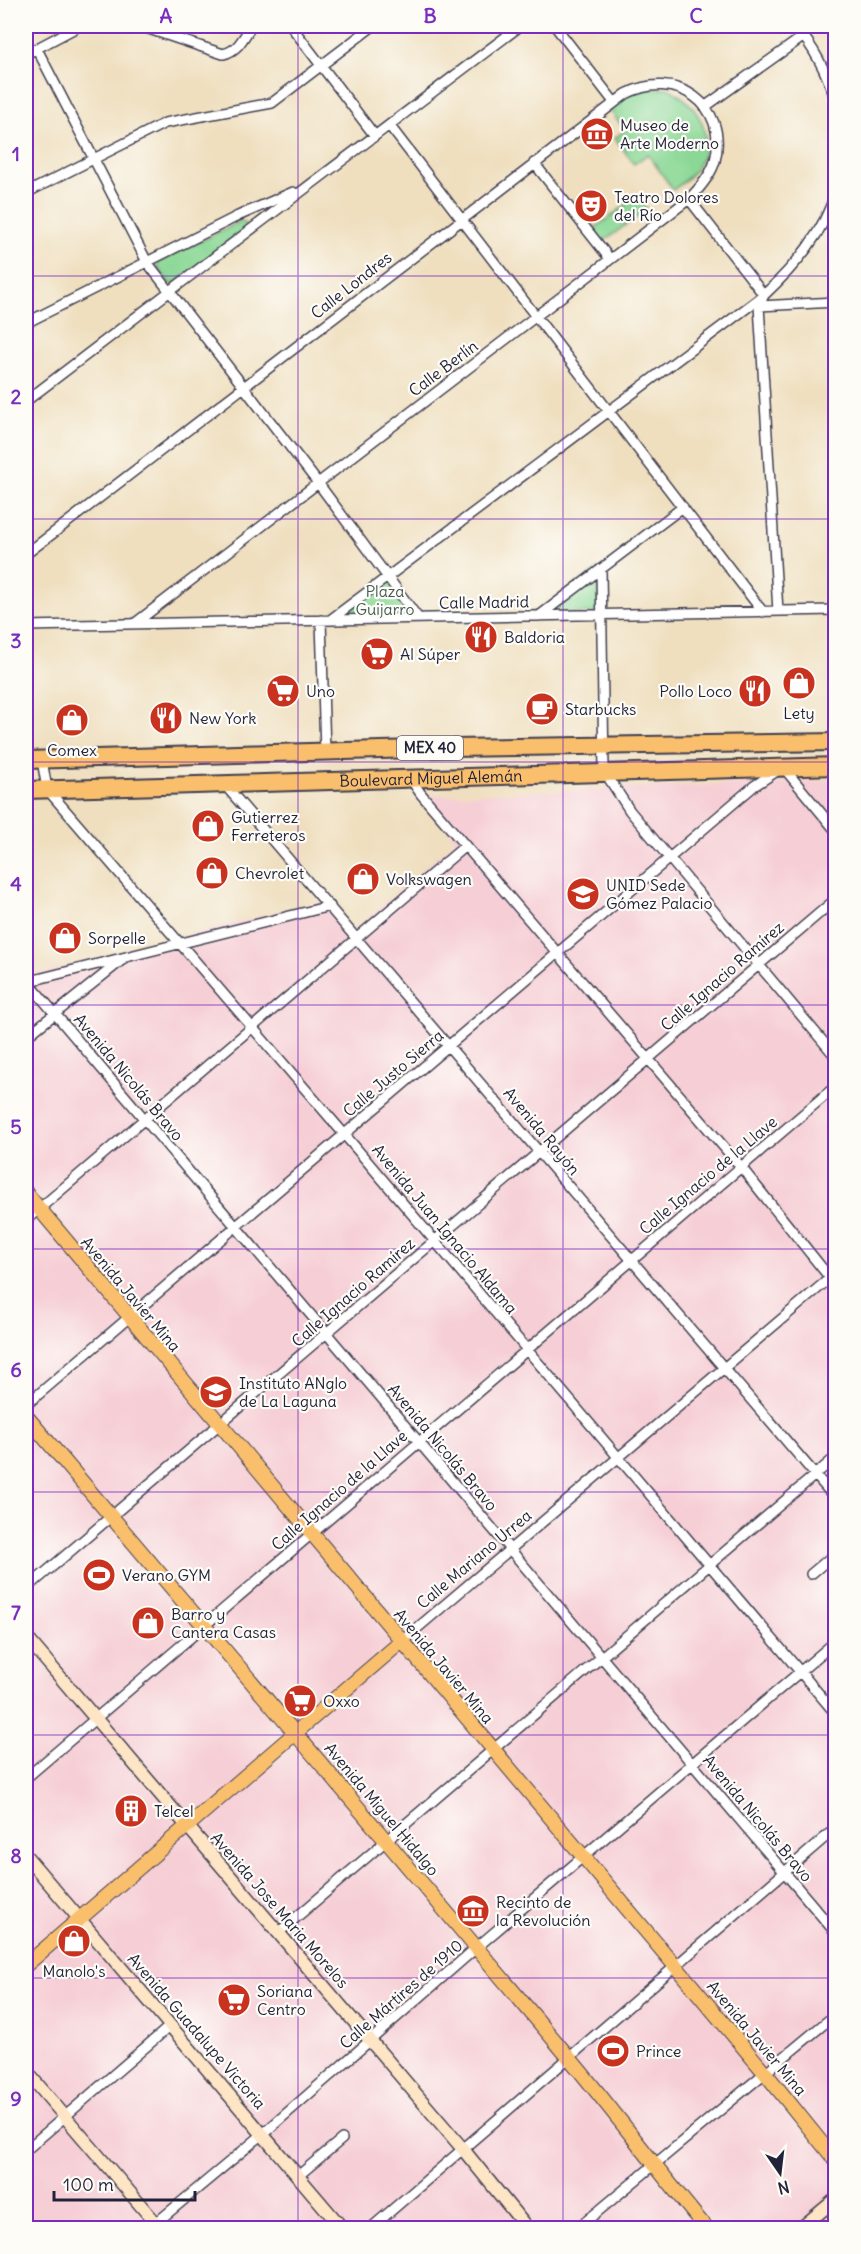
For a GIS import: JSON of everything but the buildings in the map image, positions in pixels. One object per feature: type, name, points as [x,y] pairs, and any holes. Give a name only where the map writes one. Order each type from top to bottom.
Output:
[{"type":"highway","name":"Boulevard Miguel Alemán","points":[[34,760],[603,745],[836,742]]},
{"type":"highway","points":[[783,767],[782,759],[788,755],[836,751]]},
{"type":"highway","name":"Boulevard Miguel Alemán","points":[[26,790],[604,771],[836,766]]},
{"type":"main road","name":"Avenida Javier Mina","points":[[26,1194],[766,2074],[836,2161]]},
{"type":"main road","name":"Avenida Miguel Hidalgo","points":[[26,1416],[569,2057],[706,2229]]},
{"type":"main road","name":"Calle Mariano Urrea","points":[[26,1965],[402,1641]]},
{"type":"street","points":[[26,54],[79,26]]},
{"type":"street","points":[[140,26],[223,54],[229,53],[238,46],[251,26]]},
{"type":"street","points":[[291,26],[375,136]]},
{"type":"street","points":[[26,193],[165,123],[272,103],[373,26]]},
{"type":"street","points":[[26,401],[306,186],[520,26]]},
{"type":"street","points":[[555,26],[614,102]]},
{"type":"street","points":[[795,26],[804,36],[825,71],[836,101]]},
{"type":"street","points":[[706,106],[804,36]]},
{"type":"street","points":[[37,49],[147,262],[318,483],[418,618]]},
{"type":"street","name":"Calle Londres","points":[[26,554],[614,102],[638,88],[663,85],[693,94],[706,106]]},
{"type":"street","name":"Calle Berlín","points":[[134,624],[689,199],[699,188],[714,163],[716,132],[706,106]]},
{"type":"street","points":[[389,125],[763,612]]},
{"type":"street","points":[[534,163],[610,259]]},
{"type":"street","points":[[26,323],[238,216],[306,186]]},
{"type":"street","points":[[326,752],[325,620],[388,577],[764,295],[795,264],[811,242],[829,210],[836,191]]},
{"type":"street","points":[[689,199],[764,295]]},
{"type":"street","points":[[764,295],[759,306],[778,611]]},
{"type":"street","points":[[759,306],[836,302]]},
{"type":"street","points":[[540,616],[682,507]]},
{"type":"street","points":[[601,568],[604,771],[630,811],[836,1057]]},
{"type":"street","name":"Calle Madrid","points":[[26,626],[836,610]]},
{"type":"street","points":[[34,760],[47,789]]},
{"type":"street","points":[[783,767],[836,831]]},
{"type":"street","name":"Calle Justo Sierra","points":[[26,1405],[669,857],[754,786],[783,767]]},
{"type":"street","points":[[410,777],[421,794],[465,846],[833,1275]]},
{"type":"street","name":"Avenida Rayón","points":[[224,783],[358,937],[836,1499]]},
{"type":"street","name":"Avenida Juan Ignacio Aldama","points":[[47,789],[253,1026],[836,1714]]},
{"type":"street","points":[[26,1220],[465,846]]},
{"type":"street","name":"Calle Ignacio Ramírez","points":[[26,1589],[836,899]]},
{"type":"street","points":[[27,982],[330,906]]},
{"type":"street","points":[[26,1037],[126,957]]},
{"type":"street","name":"Avenida Nicolás Bravo","points":[[27,982],[836,1933]]},
{"type":"street","name":"Calle Ignacio de la Llave","points":[[26,1778],[836,1086]]},
{"type":"street","name":"Calle Mariano Urrea","points":[[402,1641],[833,1275]]},
{"type":"street","points":[[278,1933],[836,1457]]},
{"type":"street","points":[[811,1574],[836,1553]]},
{"type":"street","name":"Avenida Jose Maria Morelos","points":[[26,1638],[462,2148],[526,2229]]},
{"type":"street","name":"Calle Mártires de 1910","points":[[155,2227],[476,1948],[836,1641]]},
{"type":"street","points":[[371,2229],[462,2148],[836,1828]]},
{"type":"street","name":"Avenida Guadalupe Victoria","points":[[26,1856],[342,2229]]},
{"type":"street","points":[[578,2229],[836,2014]]},
{"type":"street","points":[[26,2150],[170,2026]]},
{"type":"street","points":[[26,2072],[155,2227]]},
{"type":"street","points":[[298,2176],[342,2139]]},
{"type":"street","points":[[801,2229],[836,2199]]},
{"type":"shaded area","points":[[835,780],[835,2228],[26,2228],[26,977],[322,901],[350,934],[456,840],[419,796]]},
{"type":"green space","points":[[668,88],[686,100],[693,108],[699,117],[705,137],[705,147],[697,168],[673,190],[648,154],[634,164],[615,138],[625,130],[606,105],[627,91]]},
{"type":"green space","points":[[638,196],[647,209],[600,244],[591,231]]},
{"type":"green space","points":[[241,221],[246,224],[246,230],[174,284],[169,283],[157,267],[159,262]]},
{"type":"green space","points":[[598,569],[598,613],[534,614]]},
{"type":"green space","name":"Plaza Guijarro","points":[[390,576],[417,616],[334,617]]},
{"type":"place","name":"Museo de Arte Moderno","points":[[597,134]]},
{"type":"place","name":"Teatro Dolores del Río","points":[[591,206]]},
{"type":"place","name":"Baldoria","points":[[481,637]]},
{"type":"place","name":"Al Súper","points":[[377,654]]},
{"type":"place","name":"Lety","points":[[799,683]]},
{"type":"place","name":"Uno","points":[[283,691]]},
{"type":"place","name":"Pollo Loco","points":[[755,691]]},
{"type":"place","name":"Starbucks","points":[[542,709]]},
{"type":"place","name":"New York","points":[[166,718]]},
{"type":"place","name":"Comex","points":[[72,720]]},
{"type":"place","name":"Gutierrez Ferreteros","points":[[208,826]]},
{"type":"place","name":"Chevrolet","points":[[212,873]]},
{"type":"place","name":"Volkswagen","points":[[363,879]]},
{"type":"place","name":"UNID Sede Gómez Palacio","points":[[583,894]]},
{"type":"place","name":"Sorpelle","points":[[65,938]]},
{"type":"place","name":"Instituto ANglo de La Laguna","points":[[216,1392]]},
{"type":"place","name":"Verano GYM","points":[[99,1575]]},
{"type":"place","name":"Barro y Cantera Casas","points":[[148,1623]]},
{"type":"place","name":"Oxxo","points":[[300,1701]]},
{"type":"place","name":"Telcel","points":[[131,1811]]},
{"type":"place","name":"Recinto de la Revolución","points":[[473,1911]]},
{"type":"place","name":"Manolo's","points":[[74,1941]]},
{"type":"place","name":"Soriana Centro","points":[[234,2000]]},
{"type":"place","name":"Prince","points":[[613,2051]]}]
